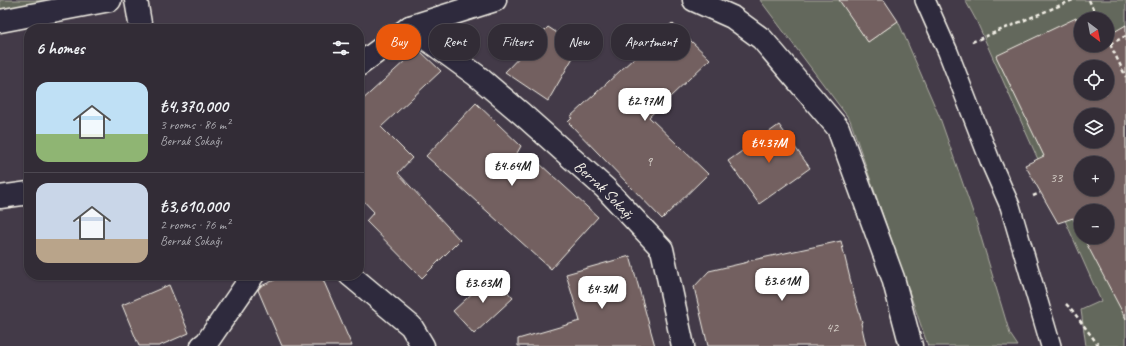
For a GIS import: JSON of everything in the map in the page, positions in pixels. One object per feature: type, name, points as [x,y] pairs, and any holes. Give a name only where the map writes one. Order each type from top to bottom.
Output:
[{"type":"street","points":[[0,21],[110,0]]},
{"type":"street","points":[[136,0],[140,24]]},
{"type":"street","points":[[419,24],[495,0]]},
{"type":"street","points":[[694,0],[733,8],[762,39],[838,128],[893,278],[911,346]]},
{"type":"street","name":"Berrak Sokağı","points":[[421,35],[476,75],[522,114],[605,188],[662,249],[683,346]]},
{"type":"street","points":[[364,61],[376,52]]},
{"type":"street","points":[[0,197],[24,194]]},
{"type":"street","points":[[206,345],[250,280]]},
{"type":"street","points":[[356,280],[411,326],[423,346]]},
{"type":"lane","points":[[925,0],[948,52],[991,163],[1010,206],[1051,346]]},
{"type":"path","points":[[948,52],[1073,0]]},
{"type":"path","points":[[1089,0],[1095,12]]},
{"type":"path","points":[[1114,42],[1126,36]]},
{"type":"path","points":[[1114,52],[1126,76]]},
{"type":"shaded area","points":[[0,0],[60,0],[0,15]]},
{"type":"shaded area","points":[[760,0],[857,0],[845,8],[868,42],[898,21],[940,118],[977,224],[1010,334],[1018,346],[928,346],[850,120]]},
{"type":"shaded area","points":[[965,0],[1126,0],[1126,346],[1086,346],[1081,310],[1101,301],[1076,244],[1114,244],[1114,204],[1074,204],[1074,240],[976,20]]},
{"type":"building","points":[[839,0],[884,0],[898,21],[868,42]]},
{"type":"building","points":[[1074,19],[1074,52],[1114,52],[1114,32],[1126,25],[1126,319],[1087,244],[1114,244],[1114,204],[1074,204],[1074,220],[1073,218],[1058,223],[1025,165],[1044,156],[996,56]]},
{"type":"building","points":[[548,27],[555,32],[555,60],[572,60],[548,101],[505,72],[516,60],[547,60]]},
{"type":"building","points":[[690,40],[710,59],[649,117],[708,174],[662,219],[568,122],[572,118],[570,117],[632,60],[690,60]]},
{"type":"building","points":[[421,52],[441,71],[381,127],[412,158],[398,173],[460,240],[422,278],[366,221],[374,212],[364,201],[364,98],[406,60],[421,60]]},
{"type":"building","points":[[476,103],[521,146],[504,176],[529,154],[598,217],[551,269],[426,156]]},
{"type":"building","points":[[779,125],[810,168],[759,204],[728,161]]},
{"type":"building","points":[[841,241],[862,322],[866,346],[708,346],[694,287],[709,271]]},
{"type":"building","points":[[630,256],[655,346],[518,346],[518,339],[580,321],[566,274]]},
{"type":"building","points":[[492,275],[513,298],[474,334],[453,311]]},
{"type":"building","points":[[275,280],[323,280],[352,346],[282,346],[258,290],[261,286]]},
{"type":"building","points":[[169,285],[189,333],[159,346],[139,346],[122,305]]}]
